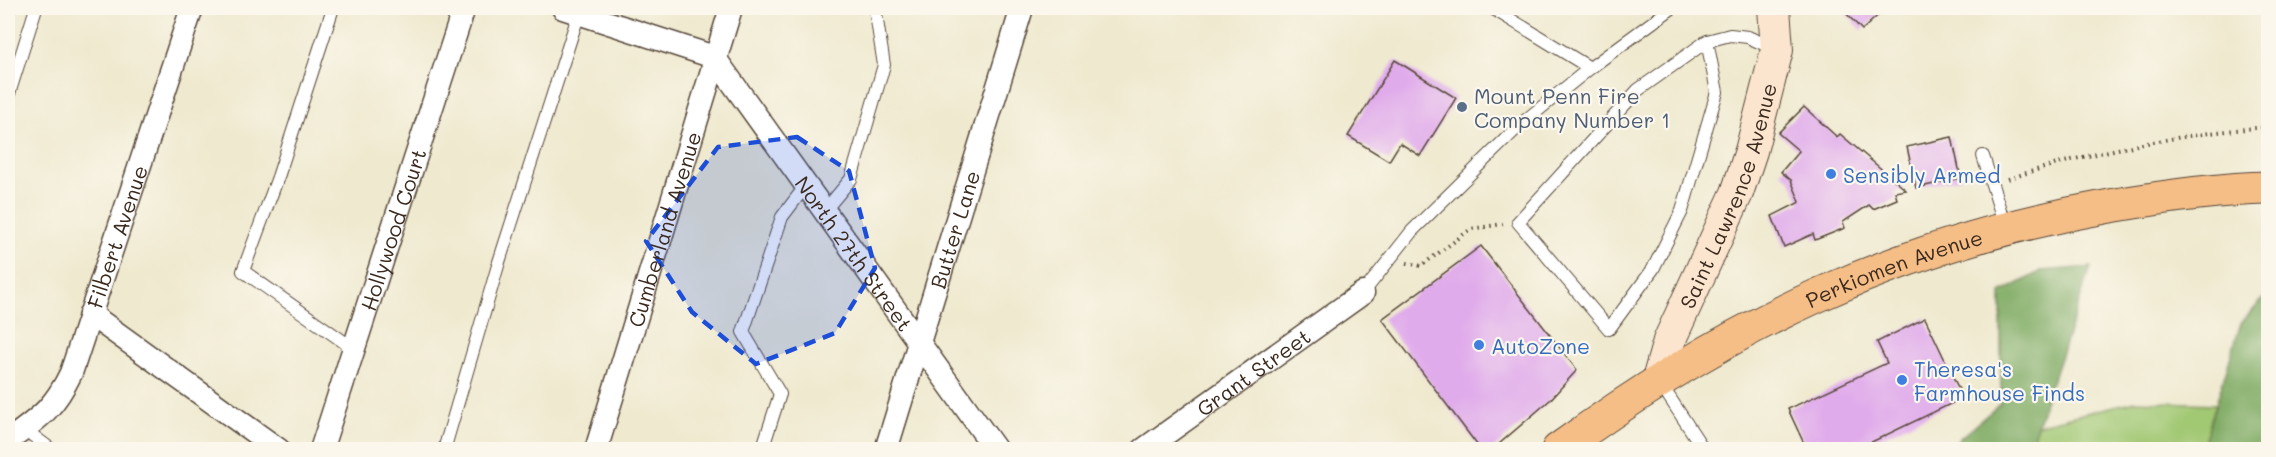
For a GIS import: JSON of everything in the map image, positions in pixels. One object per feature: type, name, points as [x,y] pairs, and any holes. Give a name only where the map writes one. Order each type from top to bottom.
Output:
[{"type":"main road","name":"Saint Lawrence Avenue","points":[[1658,380],[1670,341],[1737,193],[1777,50],[1774,8]]},
{"type":"main road","name":"Perkiomen Avenue","points":[[1558,450],[1658,380],[1724,340],[1842,282],[1903,260],[2056,216],[2146,200],[2268,188]]},
{"type":"street","name":"Filbert Avenue","points":[[16,435],[48,411],[59,397],[81,347],[192,8]]},
{"type":"street","name":"Hollywood Court","points":[[321,450],[464,8]]},
{"type":"street","name":"Cumberland Avenue","points":[[596,450],[714,57],[731,8]]},
{"type":"street","name":"Butter Lane","points":[[886,450],[1022,8]]},
{"type":"street","points":[[571,10],[714,57]]},
{"type":"street","name":"North 27th Street","points":[[714,57],[826,209],[996,450]]},
{"type":"street","name":"Grant Street","points":[[1143,450],[1363,293]]},
{"type":"street","points":[[90,314],[279,450]]},
{"type":"lane","points":[[8,97],[36,8]]},
{"type":"lane","points":[[333,8],[278,177],[243,271],[354,349]]},
{"type":"lane","points":[[826,209],[851,179],[884,65],[873,12],[875,8]]},
{"type":"lane","points":[[1492,8],[1590,68]]},
{"type":"lane","points":[[1363,293],[1412,231],[1521,124],[1590,68],[1672,8]]},
{"type":"lane","points":[[444,450],[571,10]]},
{"type":"lane","points":[[1707,41],[1717,92],[1682,211],[1653,269],[1609,329],[1518,222],[1638,90],[1707,41],[1730,35],[1748,37],[1777,50]]},
{"type":"lane","points":[[1983,156],[2006,229]]},
{"type":"lane","points":[[762,450],[780,394],[743,332],[782,217],[807,184]]},
{"type":"lane","points":[[1658,380],[1704,450]]},
{"type":"lane","points":[[16,435],[52,450]]},
{"type":"path","points":[[1992,185],[2109,151],[2182,136],[2268,127]]},
{"type":"path","points":[[1421,266],[1471,228],[1518,222]]},
{"type":"highlighted area","points":[[797,137],[849,171],[875,268],[835,333],[756,364],[692,312],[646,241],[718,147]]},
{"type":"green space","points":[[2091,267],[2029,449],[1947,449],[2001,403],[2001,293],[2041,271]]},
{"type":"green space","points":[[2268,294],[2268,449],[2202,449],[2241,323]]},
{"type":"green space","points":[[2135,401],[2268,406],[2268,449],[1934,450]]},
{"type":"building","points":[[1841,8],[1886,8],[1862,30]]},
{"type":"building","points":[[1395,60],[1456,98],[1420,156],[1400,143],[1389,161],[1348,136]]},
{"type":"building","points":[[1804,107],[1837,137],[1840,134],[1906,190],[1895,192],[1897,199],[1873,209],[1869,205],[1843,222],[1845,228],[1815,240],[1813,234],[1784,247],[1772,216],[1800,202],[1791,180],[1781,172],[1799,151],[1778,133]]},
{"type":"building","points":[[1952,137],[1961,178],[1916,188],[1907,147]]},
{"type":"building","name":"AutoZone","points":[[1481,246],[1577,370],[1550,400],[1492,450],[1481,450],[1382,319]]},
{"type":"building","name":"Theresa's Farmhouse Finds","points":[[1925,318],[1963,398],[1855,450],[1807,450],[1788,409],[1887,363],[1877,342]]},
{"type":"place","name":"Mount Penn Fire Company Number 1","points":[[1462,107]]},
{"type":"place","name":"Sensibly Armed","points":[[1831,174]]},
{"type":"place","name":"AutoZone","points":[[1479,345]]},
{"type":"place","name":"Theresa's Farmhouse Finds","points":[[1902,380]]}]
